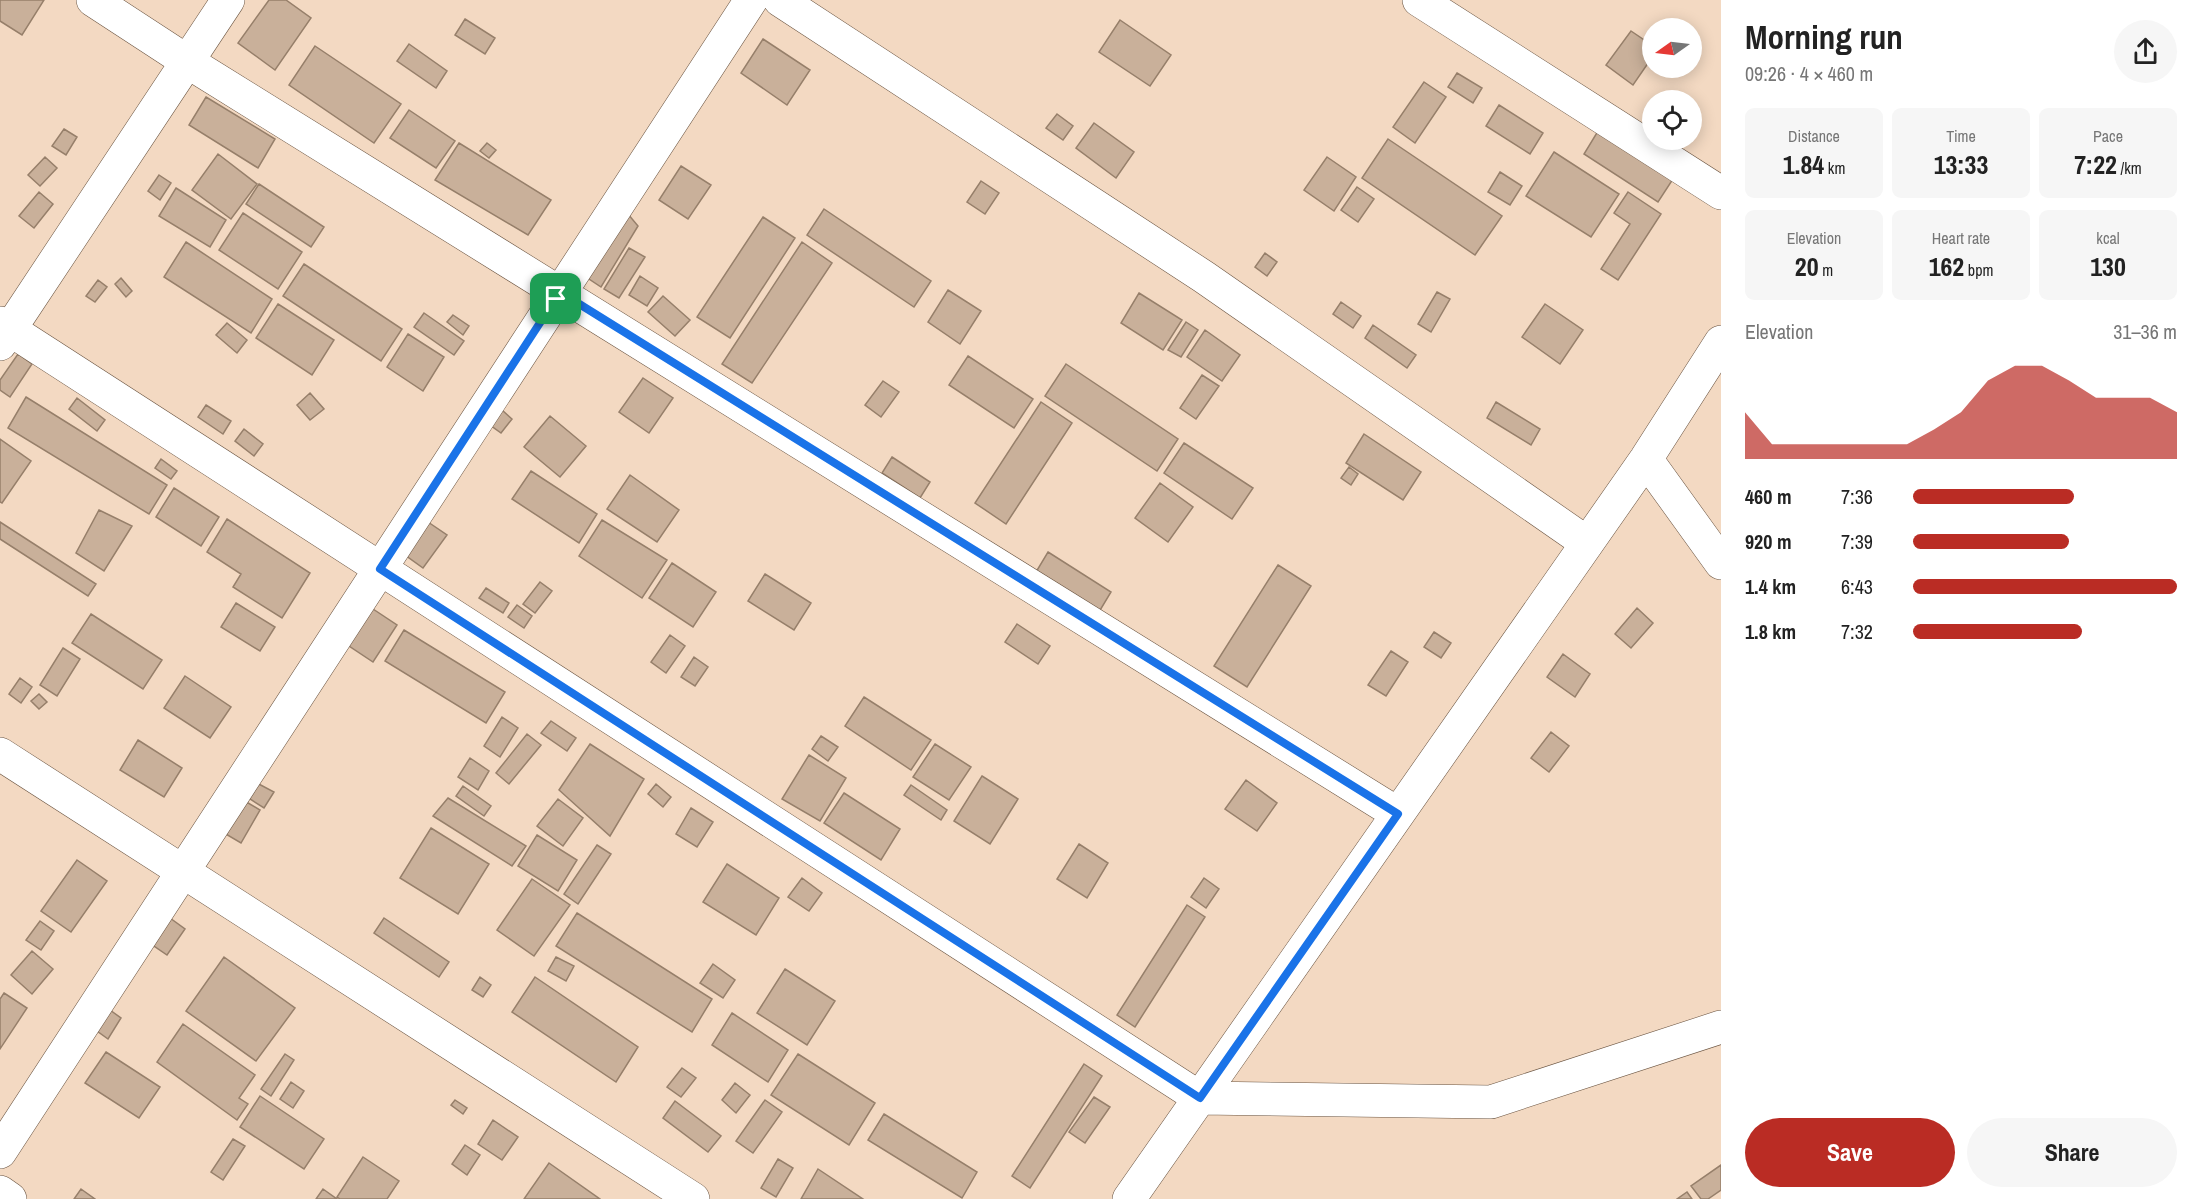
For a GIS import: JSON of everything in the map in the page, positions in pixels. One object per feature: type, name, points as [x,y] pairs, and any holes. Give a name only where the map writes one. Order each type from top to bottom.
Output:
[{"type":"street","points":[[93,0],[188,62],[1398,814]]},
{"type":"street","points":[[228,0],[3,332],[380,569],[1200,1098],[1491,1102],[1721,1027]]},
{"type":"street","points":[[0,1152],[751,0]]},
{"type":"street","points":[[780,0],[1204,277],[1587,543]]},
{"type":"street","points":[[1419,0],[1721,193]]},
{"type":"street","points":[[1130,1199],[1646,459],[1721,342]]},
{"type":"street","points":[[1646,459],[1721,563]]},
{"type":"street","points":[[0,754],[693,1199]]},
{"type":"street","points":[[0,1192],[10,1199]]},
{"type":"building","points":[[0,0],[44,0],[22,35],[0,21]]},
{"type":"building","points":[[269,0],[286,0],[311,18],[275,70],[238,43]]},
{"type":"building","points":[[465,19],[495,38],[485,54],[455,35]]},
{"type":"building","points":[[1120,20],[1171,55],[1150,86],[1099,52]]},
{"type":"building","points":[[1631,31],[1642,38],[1642,72],[1633,85],[1606,65]]},
{"type":"building","points":[[763,39],[810,70],[787,105],[741,73]]},
{"type":"building","points":[[409,44],[447,71],[436,88],[397,61]]},
{"type":"building","points":[[315,46],[401,104],[374,143],[289,85]]},
{"type":"building","points":[[1457,73],[1482,88],[1473,103],[1448,87]]},
{"type":"building","points":[[1424,82],[1446,97],[1415,143],[1393,127]]},
{"type":"building","points":[[206,97],[275,139],[258,168],[189,125]]},
{"type":"building","points":[[1499,105],[1543,133],[1530,154],[1486,126]]},
{"type":"building","points":[[409,110],[455,141],[436,168],[390,138]]},
{"type":"building","points":[[1057,114],[1073,126],[1063,140],[1046,128]]},
{"type":"building","points":[[1094,123],[1134,152],[1116,178],[1076,148]]},
{"type":"building","points":[[64,129],[77,137],[66,155],[52,146]]},
{"type":"building","points":[[1598,131],[1673,179],[1658,202],[1584,154]]},
{"type":"building","points":[[1388,139],[1502,216],[1475,255],[1362,178]]},
{"type":"building","points":[[459,143],[551,200],[528,235],[435,180]]},
{"type":"building","points":[[487,143],[496,150],[489,158],[480,151]]},
{"type":"building","points":[[1554,152],[1619,194],[1591,237],[1526,196]]},
{"type":"building","points":[[218,154],[257,184],[231,219],[192,190]]},
{"type":"building","points":[[45,157],[57,168],[40,186],[28,175]]},
{"type":"building","points":[[1327,157],[1356,177],[1334,211],[1304,190]]},
{"type":"building","points":[[681,166],[711,185],[688,219],[659,200]]},
{"type":"building","points":[[1500,172],[1522,186],[1510,205],[1488,192]]},
{"type":"building","points":[[159,175],[171,183],[160,200],[148,191]]},
{"type":"building","points":[[981,181],[999,193],[985,214],[967,202]]},
{"type":"building","points":[[259,184],[324,227],[311,247],[246,204]]},
{"type":"building","points":[[1357,187],[1374,199],[1358,222],[1341,210]]},
{"type":"building","points":[[176,188],[226,220],[210,247],[159,216]]},
{"type":"building","points":[[39,192],[53,204],[34,228],[19,216]]},
{"type":"building","points":[[1628,192],[1661,214],[1618,280],[1601,269],[1630,224],[1614,213]]},
{"type":"building","points":[[623,208],[638,226],[601,287],[583,275]]},
{"type":"building","points":[[824,209],[931,281],[914,307],[807,235]]},
{"type":"building","points":[[243,213],[302,252],[278,289],[219,250]]},
{"type":"building","points":[[763,217],[795,238],[730,338],[697,317]]},
{"type":"building","points":[[186,242],[272,299],[251,333],[164,277]]},
{"type":"building","points":[[802,242],[832,263],[752,383],[722,364]]},
{"type":"building","points":[[629,248],[645,257],[619,298],[604,289]]},
{"type":"building","points":[[1265,253],[1277,262],[1267,276],[1255,267]]},
{"type":"building","points":[[304,264],[402,329],[381,361],[283,296]]},
{"type":"building","points":[[640,276],[658,288],[647,306],[629,295]]},
{"type":"building","points":[[121,278],[132,291],[126,297],[115,284]]},
{"type":"building","points":[[98,280],[107,287],[95,302],[86,296]]},
{"type":"building","points":[[948,290],[981,311],[960,344],[928,322]]},
{"type":"building","points":[[1437,292],[1450,299],[1431,332],[1418,324]]},
{"type":"building","points":[[1139,293],[1182,320],[1163,350],[1121,323]]},
{"type":"building","points":[[663,296],[690,320],[675,336],[648,312]]},
{"type":"building","points":[[1341,302],[1361,316],[1353,328],[1333,314]]},
{"type":"building","points":[[278,304],[334,340],[312,375],[256,338]]},
{"type":"building","points":[[1545,304],[1583,330],[1560,364],[1522,337]]},
{"type":"building","points":[[424,313],[464,341],[454,355],[414,327]]},
{"type":"building","points":[[453,315],[469,326],[463,335],[447,322]]},
{"type":"building","points":[[1186,322],[1198,330],[1181,357],[1168,350]]},
{"type":"building","points":[[227,323],[247,340],[237,353],[216,335]]},
{"type":"building","points":[[1373,325],[1416,355],[1407,368],[1365,338]]},
{"type":"building","points":[[1205,330],[1240,355],[1222,381],[1187,357]]},
{"type":"building","points":[[408,334],[444,357],[423,391],[387,367]]},
{"type":"building","points":[[18,354],[32,364],[10,397],[0,390],[0,380]]},
{"type":"building","points":[[968,356],[1033,399],[1014,428],[949,385]]},
{"type":"building","points":[[1066,364],[1178,439],[1157,471],[1045,396]]},
{"type":"building","points":[[1202,375],[1219,386],[1196,419],[1180,408]]},
{"type":"building","points":[[643,378],[673,398],[649,433],[619,412]]},
{"type":"building","points":[[883,381],[899,392],[881,417],[865,405]]},
{"type":"building","points":[[310,393],[324,409],[310,420],[297,405]]},
{"type":"building","points":[[26,397],[167,485],[149,514],[8,428]]},
{"type":"building","points":[[77,398],[105,420],[97,431],[69,409]]},
{"type":"building","points":[[1041,402],[1072,423],[1006,524],[975,503]]},
{"type":"building","points":[[1496,402],[1540,429],[1531,445],[1487,418]]},
{"type":"building","points":[[206,405],[231,421],[223,434],[198,417]]},
{"type":"building","points":[[502,410],[512,419],[501,433],[490,425]]},
{"type":"building","points":[[550,416],[586,446],[560,477],[524,447]]},
{"type":"building","points":[[244,429],[263,444],[254,456],[235,441]]},
{"type":"building","points":[[1364,434],[1421,472],[1403,500],[1346,463]]},
{"type":"building","points":[[0,439],[31,461],[2,503],[0,502]]},
{"type":"building","points":[[1184,443],[1253,488],[1232,519],[1164,473]]},
{"type":"building","points":[[892,457],[930,482],[920,498],[882,473]]},
{"type":"building","points":[[161,459],[177,471],[171,479],[155,468]]},
{"type":"building","points":[[1349,467],[1358,474],[1351,485],[1341,478]]},
{"type":"building","points":[[531,471],[597,514],[579,543],[512,499]]},
{"type":"building","points":[[630,475],[679,510],[657,542],[607,509]]},
{"type":"building","points":[[1160,483],[1193,507],[1168,542],[1135,518]]},
{"type":"building","points":[[174,488],[219,517],[201,546],[156,517]]},
{"type":"building","points":[[99,510],[132,526],[104,571],[76,553]]},
{"type":"building","points":[[227,519],[310,573],[282,618],[233,587],[241,574],[207,552]]},
{"type":"building","points":[[602,520],[667,560],[642,598],[579,556]]},
{"type":"building","points":[[0,522],[96,584],[88,596],[0,539]]},
{"type":"building","points":[[428,522],[447,535],[423,568],[405,555]]},
{"type":"building","points":[[1048,552],[1111,592],[1099,612],[1036,572]]},
{"type":"building","points":[[672,563],[716,592],[693,627],[649,598]]},
{"type":"building","points":[[1278,565],[1311,586],[1247,687],[1214,666]]},
{"type":"building","points":[[765,574],[811,603],[794,630],[748,601]]},
{"type":"building","points":[[540,582],[552,591],[535,613],[523,604]]},
{"type":"building","points":[[486,588],[509,603],[503,613],[479,598]]},
{"type":"building","points":[[236,603],[275,627],[260,651],[221,627]]},
{"type":"building","points":[[517,605],[532,616],[524,628],[508,617]]},
{"type":"building","points":[[370,607],[397,625],[373,662],[346,644]]},
{"type":"building","points":[[1637,608],[1653,623],[1631,648],[1615,634]]},
{"type":"building","points":[[91,614],[162,660],[143,689],[72,643]]},
{"type":"building","points":[[1017,624],[1050,646],[1038,664],[1005,642]]},
{"type":"building","points":[[404,630],[505,692],[486,723],[385,661]]},
{"type":"building","points":[[1434,632],[1451,643],[1441,658],[1424,647]]},
{"type":"building","points":[[670,635],[685,646],[666,673],[651,662]]},
{"type":"building","points":[[63,648],[80,659],[57,696],[40,685]]},
{"type":"building","points":[[1391,651],[1408,662],[1386,696],[1368,685]]},
{"type":"building","points":[[1563,654],[1590,674],[1575,697],[1547,677]]},
{"type":"building","points":[[694,657],[708,667],[695,686],[681,677]]},
{"type":"building","points":[[185,676],[231,707],[210,738],[164,708]]},
{"type":"building","points":[[20,678],[32,687],[21,703],[9,694]]},
{"type":"building","points":[[39,694],[47,702],[39,709],[31,701]]},
{"type":"building","points":[[864,697],[931,740],[911,770],[845,726]]},
{"type":"building","points":[[502,717],[518,728],[500,757],[484,746]]},
{"type":"building","points":[[551,721],[576,738],[567,751],[541,733]]},
{"type":"building","points":[[1551,732],[1569,746],[1549,772],[1531,758]]},
{"type":"building","points":[[527,734],[541,745],[509,784],[496,773]]},
{"type":"building","points":[[821,736],[838,747],[828,761],[812,749]]},
{"type":"building","points":[[138,740],[182,768],[164,797],[120,770]]},
{"type":"building","points":[[590,744],[644,779],[610,836],[559,790]]},
{"type":"building","points":[[935,744],[971,767],[949,800],[913,777]]},
{"type":"building","points":[[809,755],[846,778],[820,821],[782,799]]},
{"type":"building","points":[[470,758],[489,771],[478,790],[458,777]]},
{"type":"building","points":[[982,776],[1018,799],[990,844],[954,821]]},
{"type":"building","points":[[1246,780],[1277,803],[1257,831],[1225,809]]},
{"type":"building","points":[[255,782],[274,792],[264,808],[247,797]]},
{"type":"building","points":[[656,784],[671,797],[663,807],[648,794]]},
{"type":"building","points":[[911,785],[947,810],[941,820],[904,795]]},
{"type":"building","points":[[463,786],[491,806],[484,816],[456,796]]},
{"type":"building","points":[[844,793],[900,829],[881,860],[824,823]]},
{"type":"building","points":[[448,798],[526,846],[512,866],[433,816]]},
{"type":"building","points":[[558,799],[583,818],[563,846],[537,826]]},
{"type":"building","points":[[243,800],[260,810],[241,843],[224,833]]},
{"type":"building","points":[[691,808],[713,822],[697,847],[676,834]]},
{"type":"building","points":[[431,828],[489,864],[458,914],[400,878]]},
{"type":"building","points":[[537,835],[577,860],[558,891],[518,866]]},
{"type":"building","points":[[1079,844],[1108,863],[1087,898],[1057,879]]},
{"type":"building","points":[[597,845],[611,854],[578,904],[564,894]]},
{"type":"building","points":[[77,860],[107,881],[71,932],[41,911]]},
{"type":"building","points":[[727,864],[779,898],[756,935],[703,902]]},
{"type":"building","points":[[802,878],[822,893],[809,911],[788,897]]},
{"type":"building","points":[[1204,878],[1219,889],[1206,908],[1191,897]]},
{"type":"building","points":[[532,879],[570,905],[534,956],[497,930]]},
{"type":"building","points":[[1187,905],[1205,917],[1135,1027],[1117,1015]]},
{"type":"building","points":[[577,913],[712,999],[692,1032],[556,946]]},
{"type":"building","points":[[170,918],[185,929],[167,955],[151,944]]},
{"type":"building","points":[[384,918],[449,962],[439,977],[374,933]]},
{"type":"building","points":[[40,921],[54,931],[41,950],[26,940]]},
{"type":"building","points":[[32,951],[53,969],[32,994],[11,975]]},
{"type":"building","points":[[224,957],[295,1008],[256,1061],[186,1011]]},
{"type":"building","points":[[556,957],[574,966],[566,981],[548,971]]},
{"type":"building","points":[[713,964],[735,980],[723,998],[700,983]]},
{"type":"building","points":[[785,969],[835,1001],[807,1045],[757,1013]]},
{"type":"building","points":[[480,977],[491,985],[483,997],[472,990]]},
{"type":"building","points":[[535,977],[638,1047],[616,1082],[512,1012]]},
{"type":"building","points":[[4,993],[27,1008],[0,1049],[0,999]]},
{"type":"building","points":[[110,1010],[121,1018],[108,1039],[97,1031]]},
{"type":"building","points":[[732,1013],[788,1050],[768,1082],[712,1045]]},
{"type":"building","points":[[183,1024],[255,1075],[239,1098],[248,1104],[237,1120],[157,1062]]},
{"type":"building","points":[[106,1052],[160,1087],[139,1118],[85,1083]]},
{"type":"building","points":[[285,1054],[294,1060],[271,1096],[261,1089]]},
{"type":"building","points":[[798,1054],[875,1103],[849,1145],[771,1095]]},
{"type":"building","points":[[1084,1064],[1102,1076],[1030,1188],[1012,1176]]},
{"type":"building","points":[[682,1068],[696,1078],[681,1097],[667,1087]]},
{"type":"building","points":[[291,1082],[304,1091],[293,1108],[280,1099]]},
{"type":"building","points":[[735,1083],[750,1095],[736,1113],[722,1100]]},
{"type":"building","points":[[260,1096],[324,1139],[304,1169],[240,1127]]},
{"type":"building","points":[[1094,1097],[1110,1107],[1085,1143],[1069,1132]]},
{"type":"building","points":[[455,1100],[467,1108],[463,1114],[451,1105]]},
{"type":"building","points":[[765,1100],[782,1112],[753,1153],[736,1141]]},
{"type":"building","points":[[675,1101],[721,1136],[708,1152],[663,1118]]},
{"type":"building","points":[[884,1114],[977,1172],[962,1198],[868,1140]]},
{"type":"building","points":[[493,1120],[518,1137],[502,1160],[478,1144]]},
{"type":"building","points":[[233,1139],[245,1146],[223,1180],[211,1172]]},
{"type":"building","points":[[465,1145],[480,1155],[467,1175],[452,1164]]},
{"type":"building","points":[[363,1157],[399,1181],[387,1199],[340,1199],[337,1197]]},
{"type":"building","points":[[778,1159],[793,1168],[776,1197],[761,1188]]},
{"type":"building","points":[[549,1163],[600,1199],[524,1199]]},
{"type":"building","points":[[1721,1165],[1721,1190],[1708,1199],[1701,1199],[1691,1186]]},
{"type":"building","points":[[818,1169],[863,1199],[801,1199]]},
{"type":"building","points":[[81,1189],[95,1199],[74,1199]]},
{"type":"building","points":[[323,1189],[337,1199],[316,1199]]},
{"type":"building","points":[[1687,1192],[1692,1199],[1677,1199]]},
{"type":"route","points":[[560,292],[1398,814],[1200,1098],[380,569],[556,299],[560,292]]}]
